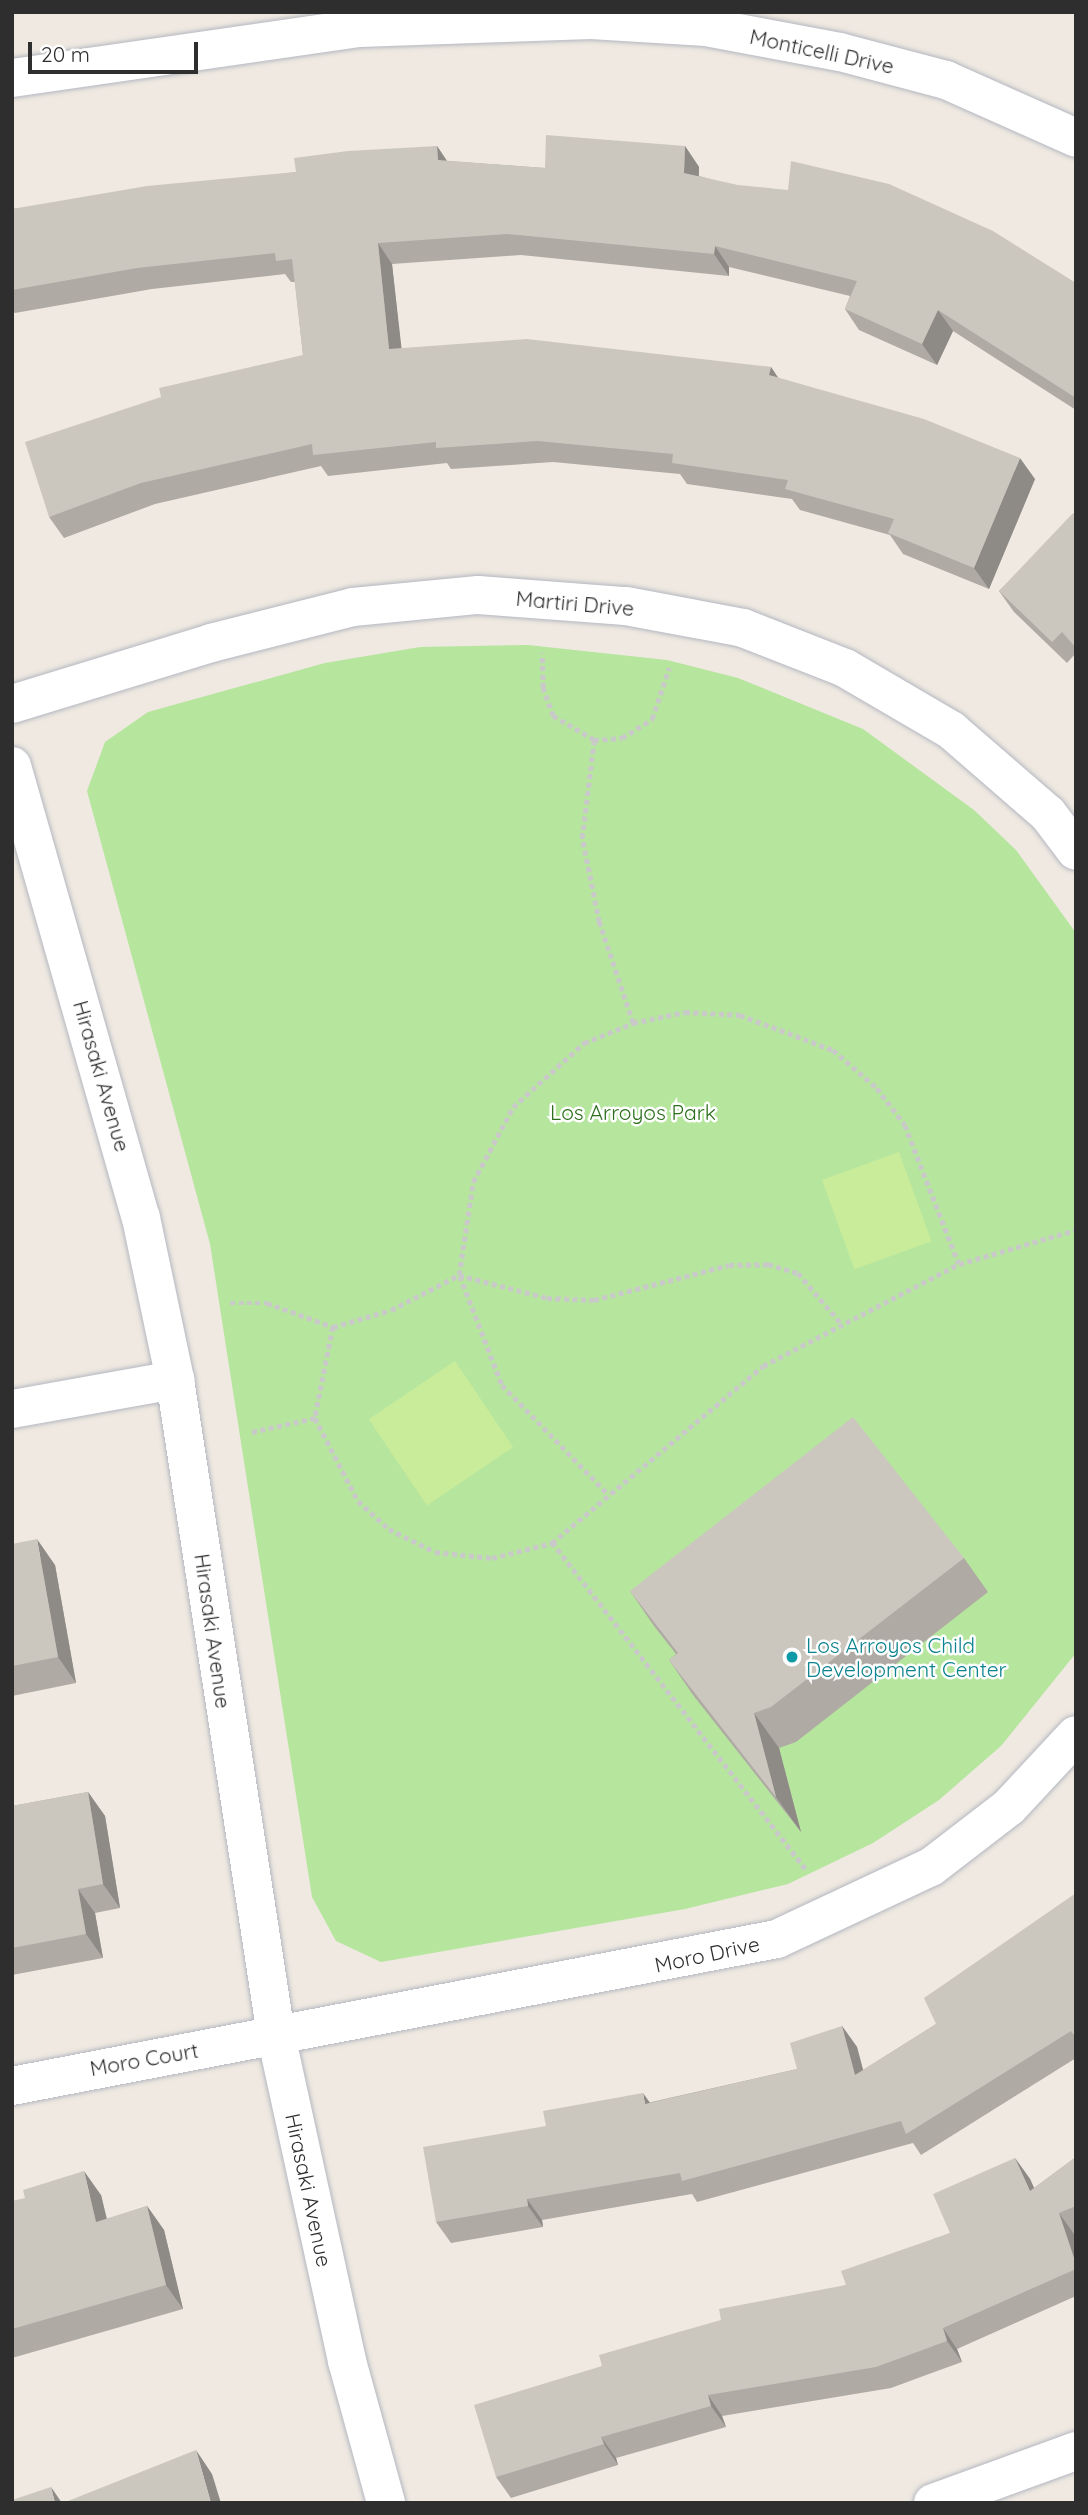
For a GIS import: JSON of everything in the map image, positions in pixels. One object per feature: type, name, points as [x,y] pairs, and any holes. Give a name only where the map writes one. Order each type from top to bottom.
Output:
[{"type":"street","name":"Monticelli Drive","points":[[12,78],[359,27],[591,20],[706,27],[840,52],[946,80],[1076,138]]},
{"type":"street","name":"Martiri Drive","points":[[12,704],[211,643],[353,607],[478,595],[626,606],[743,628],[845,668],[951,730],[1048,814],[1076,851]]},
{"type":"street","name":"Hirasaki Avenue","points":[[12,766],[106,1083],[175,1380],[276,2035],[347,2361],[386,2503]]},
{"type":"street","points":[[12,1409],[175,1380]]},
{"type":"street","name":"Moro Drive","points":[[276,2035],[777,1939],[931,1867],[1009,1807],[1076,1735]]},
{"type":"street","name":"Moro Court","points":[[12,2087],[276,2035]]},
{"type":"street","points":[[933,2503],[1076,2451]]},
{"type":"path","points":[[542,653],[543,688],[553,716],[594,740],[622,738],[652,719],[669,668]]},
{"type":"path","points":[[594,740],[584,851],[633,1023]]},
{"type":"path","points":[[608,1494],[502,1385],[459,1275],[473,1182],[513,1107],[584,1043],[633,1023],[685,1012],[740,1015],[832,1050],[877,1088],[905,1125],[959,1264]]},
{"type":"path","points":[[333,1327],[315,1418],[358,1501],[388,1529],[435,1552],[492,1558],[552,1543],[763,1366],[840,1322],[959,1264],[1076,1230]]},
{"type":"path","points":[[230,1303],[267,1303],[333,1327],[391,1310],[459,1275],[547,1298],[594,1300],[729,1265],[768,1264],[799,1273],[840,1322]]},
{"type":"path","points":[[252,1432],[315,1418]]},
{"type":"path","points":[[552,1543],[805,1869]]},
{"type":"green space","name":"Los Arroyos Park","points":[[528,645],[667,660],[738,678],[863,729],[974,810],[1016,850],[1076,933],[1076,1653],[1001,1746],[939,1800],[873,1843],[788,1884],[685,1909],[381,1962],[336,1941],[312,1897],[210,1244],[87,791],[105,742],[148,712],[325,663],[420,647]]},
{"type":"green space","points":[[899,1152],[931,1241],[854,1269],[822,1180]]},
{"type":"green space","points":[[455,1361],[513,1447],[427,1505],[369,1419]]},
{"type":"building","points":[[546,135],[685,146],[684,173],[738,185],[788,190],[791,161],[889,184],[993,231],[1076,283],[1076,398],[938,310],[922,344],[845,309],[857,281],[715,246],[714,254],[507,234],[378,243],[389,349],[527,339],[771,367],[769,375],[924,419],[1020,458],[974,568],[888,533],[894,519],[785,489],[788,480],[672,463],[673,454],[538,441],[436,448],[436,442],[313,455],[312,444],[141,483],[49,517],[25,442],[161,397],[159,388],[303,355],[292,259],[276,261],[275,253],[137,268],[12,290],[12,209],[147,186],[296,172],[294,158],[348,151],[437,146],[438,160],[545,168]]},
{"type":"building","points":[[1073,513],[1076,516],[1076,648],[1062,632],[1052,642],[999,591]]},
{"type":"building","name":"Los Arroyos Child Development Center","points":[[853,1417],[964,1558],[771,1707],[754,1713],[776,1797],[669,1660],[678,1653],[630,1591]]},
{"type":"building","points":[[37,1539],[58,1657],[12,1666],[12,1544]]},
{"type":"building","points":[[88,1792],[103,1884],[78,1889],[86,1934],[12,1948],[12,1806]]},
{"type":"building","points":[[1076,1893],[1076,2038],[1071,2031],[906,2134],[901,2121],[682,2181],[680,2173],[527,2199],[528,2206],[436,2222],[423,2147],[546,2126],[543,2111],[643,2093],[645,2104],[797,2069],[790,2043],[842,2026],[855,2075],[936,2024],[924,1998]]},
{"type":"building","points":[[1076,2157],[1076,2206],[1059,2213],[1076,2269],[943,2328],[947,2341],[876,2367],[708,2395],[711,2406],[601,2437],[604,2444],[496,2477],[474,2405],[602,2366],[599,2355],[721,2320],[719,2309],[846,2285],[841,2271],[950,2233],[933,2194],[1015,2158],[1030,2191]]},
{"type":"building","points":[[84,2171],[96,2222],[147,2206],[166,2285],[12,2329],[12,2201],[25,2198],[23,2190]]},
{"type":"building","points":[[196,2450],[211,2503],[63,2503]]},
{"type":"building","points":[[51,2487],[55,2503],[12,2503],[12,2500]]},
{"type":"place","name":"Los Arroyos Child Development Center","points":[[792,1657]]}]
